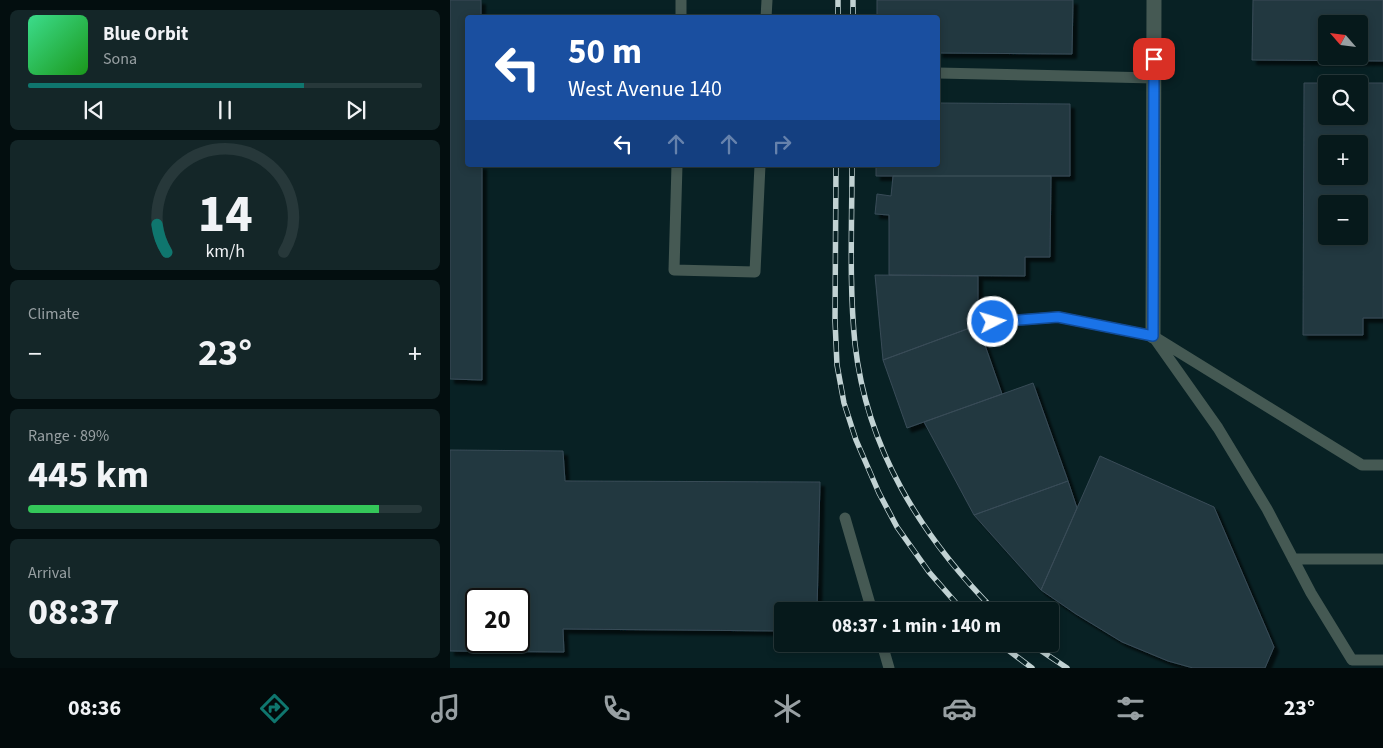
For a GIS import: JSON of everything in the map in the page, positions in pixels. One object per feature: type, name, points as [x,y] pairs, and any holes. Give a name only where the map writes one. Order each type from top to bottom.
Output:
[{"type":"street","points":[[1153,336],[1154,0]]},
{"type":"lane","points":[[681,0],[681,15]]},
{"type":"lane","points":[[766,15],[767,0]]},
{"type":"lane","points":[[940,73],[1154,78]]},
{"type":"lane","points":[[677,167],[674,270],[755,272],[760,167]]},
{"type":"lane","points":[[993,322],[1058,317],[1153,336],[1362,464],[1383,465]]},
{"type":"lane","points":[[1153,336],[1218,428],[1267,509],[1311,593],[1352,660],[1383,660]]},
{"type":"lane","points":[[845,518],[869,602]]},
{"type":"lane","points":[[1293,559],[1383,559]]},
{"type":"lane","points":[[884,652],[889,668]]},
{"type":"building","points":[[450,0],[481,0],[481,15],[465,15],[465,167],[482,167],[482,380],[450,379]]},
{"type":"building","points":[[877,0],[1073,0],[1072,54],[940,53],[940,15],[877,15]]},
{"type":"building","points":[[1253,0],[1383,0],[1383,61],[1368,61],[1368,15],[1318,15],[1318,61],[1252,60]]},
{"type":"building","points":[[1304,83],[1318,83],[1318,125],[1368,125],[1368,83],[1383,83],[1383,318],[1363,318],[1363,335],[1303,335]]},
{"type":"building","points":[[940,103],[1070,104],[1070,176],[876,176],[876,167],[940,167]]},
{"type":"building","points":[[893,176],[1051,176],[1050,257],[1025,257],[1025,276],[889,275],[889,215],[875,214],[877,194],[891,196]]},
{"type":"building","points":[[875,275],[978,276],[978,325],[883,360]]},
{"type":"building","points":[[978,325],[1002,394],[907,428],[883,360]]},
{"type":"building","points":[[1033,383],[1068,481],[974,515],[924,422]]},
{"type":"building","points":[[450,450],[563,451],[565,481],[820,482],[817,602],[774,602],[774,631],[563,629],[564,652],[530,652],[530,588],[465,588],[465,651],[450,651]]},
{"type":"building","points":[[1100,456],[1214,507],[1274,647],[1265,668],[1193,668],[1168,661],[1122,642],[1041,590]]},
{"type":"building","points":[[1068,481],[1077,508],[1041,590],[974,515]]},
{"type":"railway","points":[[838,0],[838,15]]},
{"type":"railway","points":[[853,0],[853,15]]},
{"type":"railway","points":[[836,167],[835,321],[837,365],[844,403],[856,440],[879,493],[897,527],[929,572],[955,602]]},
{"type":"railway","points":[[852,167],[851,277],[853,322],[861,383],[872,420],[885,455],[921,522],[944,553],[987,602]]},
{"type":"railway","points":[[1011,652],[1032,668]]},
{"type":"railway","points":[[1043,652],[1067,668]]},
{"type":"route","points":[[993,322],[1058,317],[1153,336],[1154,59]]}]
